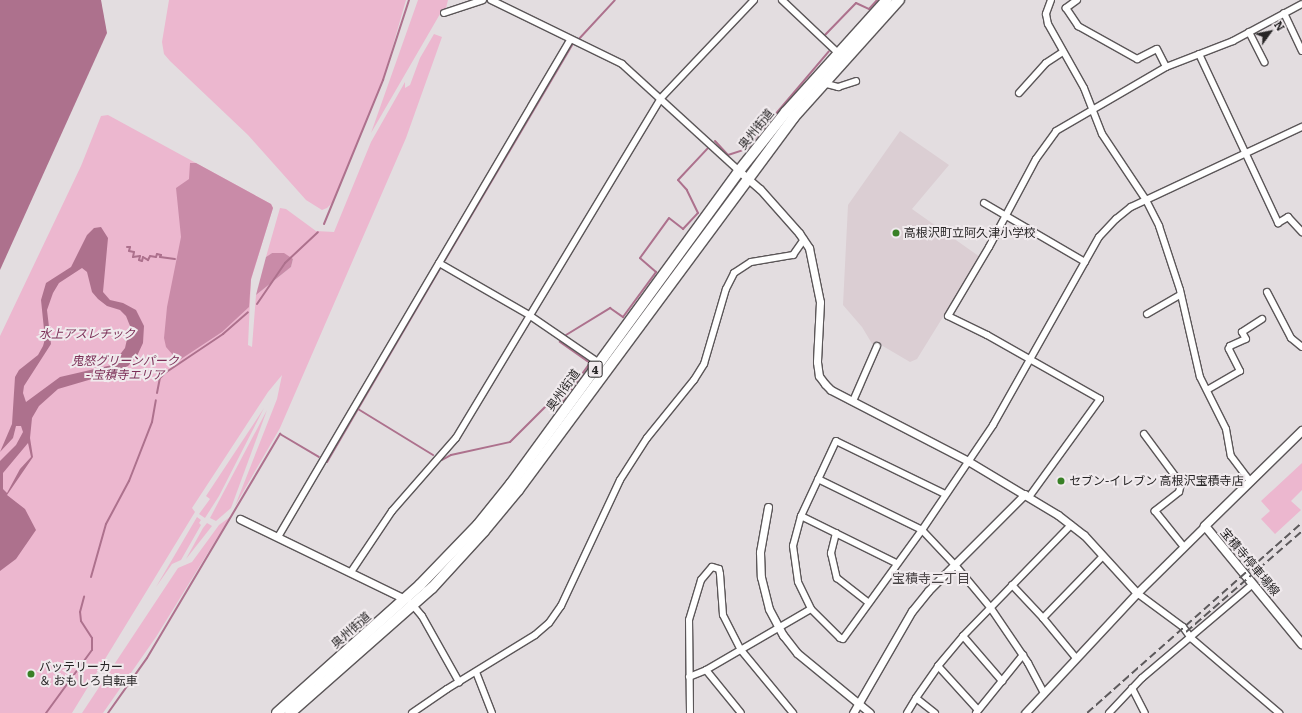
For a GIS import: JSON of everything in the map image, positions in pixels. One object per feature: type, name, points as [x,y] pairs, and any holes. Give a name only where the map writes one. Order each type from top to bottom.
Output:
[{"type":"highway","name":"奥州街道","points":[[290,713],[409,602],[482,519],[743,174],[838,53],[887,0]]},
{"type":"highway","name":"奥州街道","points":[[277,713],[452,567],[518,490],[743,174],[899,0]]},
{"type":"main road","name":"宝積寺停車場線","points":[[1302,431],[1205,526],[1302,644]]},
{"type":"street","points":[[444,13],[483,0]]},
{"type":"street","points":[[491,0],[570,40],[622,64],[743,174],[804,239],[812,254],[820,302],[819,376],[831,390],[968,461],[1027,495],[1070,525],[1103,556],[1137,592],[1175,621],[1191,638],[1279,713]]},
{"type":"street","points":[[351,572],[392,511],[456,438],[661,98],[754,0]]},
{"type":"street","points":[[782,0],[838,53]]},
{"type":"street","points":[[1051,0],[1047,8],[1047,19],[1063,52],[1080,81],[1102,134],[1146,200],[1159,226],[1181,294],[1194,360],[1206,390],[1226,429],[1233,460],[1250,481]]},
{"type":"street","points":[[1077,0],[1066,8],[1078,26],[1137,59],[1157,49],[1166,67]]},
{"type":"street","points":[[853,713],[912,611],[955,565],[1027,495],[1100,399],[1030,361],[987,335],[948,316],[1050,137],[1092,109],[1166,67],[1249,32],[1302,4],[1300,0]]},
{"type":"street","points":[[1284,13],[1302,51]]},
{"type":"street","points":[[1249,32],[1264,62]]},
{"type":"street","points":[[278,537],[570,40]]},
{"type":"street","points":[[1019,93],[1046,63],[1063,52]]},
{"type":"street","points":[[1199,54],[1278,223],[1288,217],[1302,232]]},
{"type":"street","points":[[823,83],[838,87],[856,81]]},
{"type":"street","points":[[945,494],[836,441],[802,516],[793,546],[798,582],[811,609],[843,639],[896,563],[922,530],[993,425],[1099,237],[1116,218],[1146,200],[1302,127]]},
{"type":"street","points":[[984,204],[1004,217],[1085,262]]},
{"type":"street","points":[[412,713],[458,682],[536,635],[556,614],[620,480],[647,438],[694,380],[704,364],[726,289],[734,273],[751,262],[789,256],[804,239]]},
{"type":"street","points":[[440,263],[529,315],[600,363]]},
{"type":"street","points":[[1267,292],[1291,338],[1302,347]]},
{"type":"street","points":[[1147,314],[1181,294]]},
{"type":"street","points":[[1206,390],[1240,371],[1229,349],[1230,346],[1246,339],[1242,332],[1262,320]]},
{"type":"street","points":[[853,401],[878,346]]},
{"type":"street","points":[[1144,434],[1181,484],[1179,492],[1155,511],[1184,547]]},
{"type":"street","points":[[818,479],[922,530],[955,565],[990,607],[1023,655],[1043,691]]},
{"type":"street","points":[[768,507],[760,540],[761,576],[769,609],[779,628],[797,653],[870,713]]},
{"type":"street","points":[[802,516],[896,563]]},
{"type":"street","points":[[240,519],[351,572],[409,602],[426,623],[458,682]]},
{"type":"street","points":[[908,713],[916,698],[938,666],[963,636],[1070,525]]},
{"type":"street","points":[[1025,713],[1043,691],[1076,658],[1137,592],[1205,526]]},
{"type":"street","points":[[836,533],[830,553],[837,578],[868,602]]},
{"type":"street","points":[[1043,618],[1103,556]]},
{"type":"street","points":[[690,713],[690,613],[701,580],[712,567],[719,569],[723,615],[741,650],[792,713]]},
{"type":"street","points":[[1109,713],[1132,688],[1253,584]]},
{"type":"street","points":[[1012,585],[1043,618],[1076,658]]},
{"type":"street","points":[[689,677],[706,670],[811,609]]},
{"type":"street","points":[[963,636],[1002,681]]},
{"type":"street","points":[[938,666],[977,712],[1023,655]]},
{"type":"street","points":[[706,670],[741,713]]},
{"type":"street","points":[[476,672],[492,713]]},
{"type":"street","points":[[1132,688],[1145,713]]},
{"type":"street","points":[[916,698],[935,713]]},
{"type":"shaded area","points":[[0,0],[101,0],[107,33],[0,270]]},
{"type":"shaded area","name":"高根沢町立阿久津小学校","points":[[900,131],[949,165],[912,209],[980,257],[917,359],[910,362],[876,342],[874,347],[862,327],[843,305],[848,205]]},
{"type":"shaded area","points":[[190,163],[196,163],[271,204],[273,208],[251,279],[249,307],[222,332],[178,361],[166,347],[164,338],[167,307],[181,237],[176,188],[189,179]]},
{"type":"shaded area","points":[[101,227],[108,238],[103,292],[110,300],[123,303],[136,310],[144,326],[143,343],[137,356],[128,366],[109,374],[58,389],[39,406],[32,418],[30,438],[33,457],[7,495],[25,509],[36,530],[16,559],[0,571],[0,461],[16,445],[23,432],[21,426],[16,426],[13,438],[0,452],[12,424],[15,377],[19,370],[38,355],[43,346],[45,339],[41,300],[46,283],[71,267],[87,235],[94,228]],"holes":[[[82,268],[87,272],[92,292],[98,299],[107,306],[120,310],[126,316],[130,326],[125,348],[112,365],[60,377],[26,402],[23,393],[24,386],[51,344],[47,310],[53,293],[59,283]],[[28,443],[31,457],[20,469],[7,493],[3,489],[3,473]]]},
{"type":"shaded area","points":[[272,253],[284,253],[293,259],[291,267],[256,295],[266,257]]},
{"type":"green space","points":[[169,0],[406,0],[383,80],[332,203],[327,208],[322,210],[306,200],[248,135],[164,54],[162,42]]},
{"type":"green space","points":[[418,0],[448,0],[446,8],[440,14],[371,133]]},
{"type":"green space","name":"鬼怒グリーンパーク - 宝積寺エリア","points":[[434,34],[442,37],[406,138],[280,428],[235,506],[277,399],[282,375],[268,392],[192,508],[195,512],[72,713],[0,713],[0,336],[81,166],[101,116],[108,115],[271,204],[273,208],[251,280],[248,345],[252,347],[256,295],[291,267],[293,259],[272,253],[266,257],[280,208],[286,209],[316,231],[334,232],[371,142],[405,82],[405,88],[410,85],[420,58]]},
{"type":"green space","points":[[264,408],[219,496],[205,518],[199,514],[210,499],[206,496]]},
{"type":"green space","points":[[267,410],[231,508],[216,521],[210,518]]},
{"type":"green space","points":[[1302,463],[1302,490],[1291,501],[1301,510],[1275,534],[1261,519],[1270,511],[1261,501]]},
{"type":"green space","points":[[197,517],[201,520],[199,523],[201,525],[181,560],[172,564],[156,587]]},
{"type":"green space","points":[[230,517],[156,637],[103,713],[82,713],[178,568],[192,562],[219,525]]},
{"type":"green space","points":[[207,523],[212,526],[186,559],[203,528]]},
{"type":"waterway","points":[[324,224],[383,80],[409,0]]},
{"type":"waterway","points":[[578,40],[615,0]]},
{"type":"waterway","points":[[824,36],[856,3],[869,9],[877,0]]},
{"type":"waterway","points":[[445,260],[572,45]]},
{"type":"waterway","points":[[715,141],[728,155],[746,149],[829,51]]},
{"type":"waterway","points":[[566,335],[610,308],[623,317],[656,272],[640,258],[669,218],[683,229],[698,213],[687,190],[678,180],[708,148]]},
{"type":"waterway","points":[[257,304],[285,263],[318,232]]},
{"type":"waterway","points":[[127,247],[130,247],[129,251],[134,252],[133,257],[140,256],[139,260],[142,261],[143,257],[148,260],[150,256],[156,257],[157,254],[161,255],[160,257],[175,259]]},
{"type":"waterway","points":[[327,462],[440,269]]},
{"type":"waterway","points":[[157,393],[160,378],[165,373],[223,334],[248,312]]},
{"type":"waterway","points":[[442,460],[451,455],[510,442],[550,402],[560,405],[590,363],[560,342]]},
{"type":"waterway","points":[[91,577],[106,524],[129,481],[152,422],[156,400]]},
{"type":"waterway","points":[[358,409],[433,455]]},
{"type":"waterway","points":[[108,713],[147,658],[280,434],[319,457]]},
{"type":"waterway","points":[[46,713],[92,650],[92,638],[81,621],[80,612],[84,597]]},
{"type":"railway","points":[[1087,713],[1302,523]]},
{"type":"railway","points":[[1186,632],[1302,531]]},
{"type":"place","name":"高根沢町立阿久津小学校","points":[[896,233]]},
{"type":"place","name":"セブン-イレブン 高根沢宝積寺店","points":[[1061,481]]},
{"type":"place","name":"バッテリーカー ＆ おもしろ自転車","points":[[31,674]]},
{"type":"district","name":"宝積寺二丁目","points":[[931,578]]},
{"type":"park label","name":"水上アスレチック","points":[[87,334]]}]
